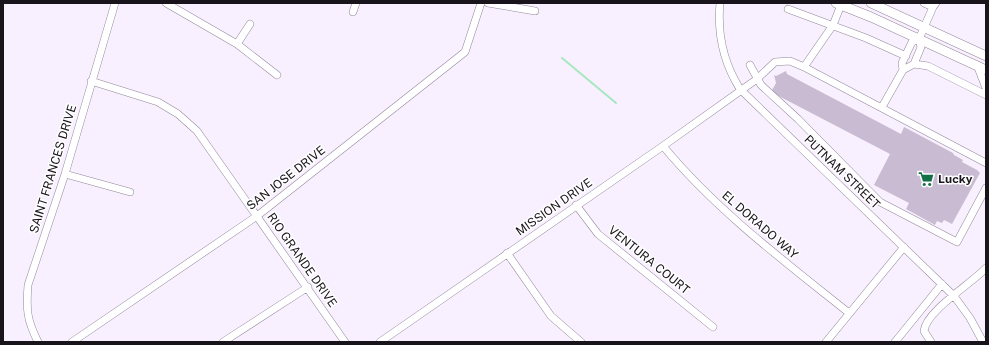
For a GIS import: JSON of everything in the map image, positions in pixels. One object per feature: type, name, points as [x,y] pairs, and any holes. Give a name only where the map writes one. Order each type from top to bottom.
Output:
[{"type":"main road","points":[[871,3],[986,56]]},
{"type":"main road","points":[[838,4],[978,65],[986,70]]},
{"type":"street","name":"SAINT FRANCES DRIVE","points":[[38,342],[29,324],[26,304],[28,285],[65,174],[115,3]]},
{"type":"street","points":[[166,3],[237,44],[277,75]]},
{"type":"street","points":[[353,12],[356,3]]},
{"type":"street","name":"SAN JOSE DRIVE","points":[[72,342],[257,216],[465,52],[481,3]]},
{"type":"street","points":[[488,3],[535,11]]},
{"type":"street","name":"PUTNAM STREET","points":[[720,3],[719,27],[723,51],[731,75],[740,89],[954,296],[970,318],[981,341]]},
{"type":"street","points":[[914,64],[921,47],[919,39],[934,5],[924,3]]},
{"type":"street","points":[[838,4],[833,25],[804,67],[986,163]]},
{"type":"street","points":[[788,9],[833,25],[906,56]]},
{"type":"street","points":[[237,44],[250,24]]},
{"type":"street","points":[[903,70],[902,62],[912,42],[919,39]]},
{"type":"street","name":"MISSION DRIVE","points":[[380,342],[663,146],[740,89],[757,79],[775,62],[782,60],[790,61],[804,67]]},
{"type":"street","points":[[882,107],[903,70],[914,64],[928,66],[986,95]]},
{"type":"street","points":[[750,65],[761,86],[809,130],[880,202],[957,242],[986,188]]},
{"type":"street","points":[[978,65],[986,88]]},
{"type":"street","name":"RIO GRANDE DRIVE","points":[[91,81],[158,102],[178,114],[197,131],[346,342]]},
{"type":"street","name":"EL DORADO WAY","points":[[663,146],[687,175],[757,239],[849,313]]},
{"type":"street","points":[[65,174],[130,192]]},
{"type":"street","name":"VENTURA COURT","points":[[576,205],[598,234],[714,327]]},
{"type":"street","points":[[826,342],[904,247]]},
{"type":"street","points":[[507,253],[551,316],[580,342]]},
{"type":"street","points":[[932,342],[924,331],[924,326],[946,302],[976,279],[986,268]]},
{"type":"street","points":[[895,342],[942,284]]},
{"type":"street","points":[[223,342],[308,287]]},
{"type":"building","points":[[786,71],[787,74],[901,134],[904,127],[953,153],[963,160],[962,162],[977,170],[980,173],[952,224],[944,220],[942,223],[937,221],[935,225],[906,209],[909,203],[874,185],[890,154],[771,92],[776,83],[774,75],[776,76]]},
{"type":"waterway","points":[[562,58],[616,103]]},
{"type":"place","name":"Lucky","points":[[926,179]]}]
